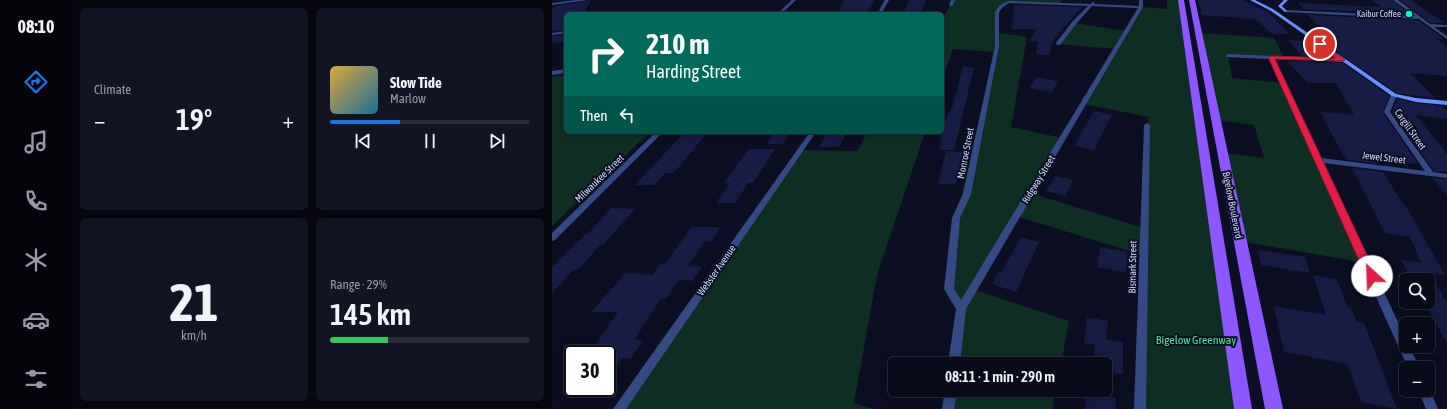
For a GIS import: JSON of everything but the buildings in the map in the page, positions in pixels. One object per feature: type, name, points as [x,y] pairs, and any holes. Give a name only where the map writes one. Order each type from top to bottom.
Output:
[{"type":"main road","name":"Bigelow Boulevard","points":[[1181,0],[1243,409]]},
{"type":"main road","name":"Bigelow Boulevard","points":[[1192,0],[1274,409]]},
{"type":"street","points":[[552,2],[586,0]]},
{"type":"street","points":[[781,12],[794,0]]},
{"type":"street","points":[[880,12],[887,0]]},
{"type":"street","points":[[951,5],[953,0]]},
{"type":"street","points":[[1058,44],[1091,5],[1096,2],[1096,0]]},
{"type":"street","points":[[1252,0],[1272,10],[1394,95],[1416,100],[1447,103]]},
{"type":"street","points":[[1285,11],[1280,6],[1286,0]]},
{"type":"street","points":[[1395,0],[1447,38]]},
{"type":"street","name":"Monroe Street","points":[[961,310],[949,289],[956,218],[967,194],[997,46],[997,12],[1001,6],[1008,2],[1091,5]]},
{"type":"street","points":[[1091,5],[1141,3]]},
{"type":"street","name":"Ridgway Street","points":[[955,357],[961,310],[1141,3]]},
{"type":"street","points":[[1272,10],[1419,18]]},
{"type":"street","points":[[1430,25],[1447,26]]},
{"type":"street","points":[[552,34],[564,32]]},
{"type":"street","points":[[1228,56],[1342,60]]},
{"type":"street","points":[[1271,57],[1411,361]]},
{"type":"street","points":[[552,74],[564,71]]},
{"type":"street","name":"Cargill Street","points":[[1394,95],[1387,112],[1430,173]]},
{"type":"street","name":"Bismark Street","points":[[1140,409],[1147,125]]},
{"type":"street","name":"Milwaukee Street","points":[[552,238],[658,134]]},
{"type":"street","name":"Webster Avenue","points":[[618,409],[812,134]]},
{"type":"street","name":"Jewel Street","points":[[1318,160],[1447,176]]},
{"type":"street","points":[[948,409],[950,397]]},
{"type":"street","points":[[1427,397],[1432,409]]},
{"type":"green space","name":"Bigelow Greenway","points":[[953,0],[1061,0],[1060,4],[1008,2],[997,12],[997,33],[1027,37],[1011,127],[1062,138],[1030,193],[1144,228],[1147,125],[1149,117],[1083,104],[1116,49],[1058,44],[1074,23],[1125,31],[1141,7],[1167,9],[1167,0],[1181,0],[1243,409],[1140,409],[1143,255],[1016,216],[972,289],[1069,321],[1062,357],[955,357],[961,310],[949,289],[956,218],[995,52],[953,49],[944,75],[944,16]]},
{"type":"green space","points":[[1199,33],[1274,38],[1284,58],[1228,56],[1232,78],[1283,83],[1366,263],[1240,241],[1223,153],[1264,158],[1254,125],[1216,120]]},
{"type":"green space","points":[[564,75],[564,134],[648,134],[552,226],[552,77]]},
{"type":"green space","points":[[865,134],[924,134],[877,275],[854,403],[874,409],[619,409],[800,150],[858,151]]},
{"type":"green space","points":[[950,397],[1055,397],[1052,409],[948,409]]},
{"type":"place","name":"Kaibur Coffee","points":[[1409,14]]},
{"type":"route","points":[[1320,44],[1342,60],[1271,57],[1372,276]]}]
